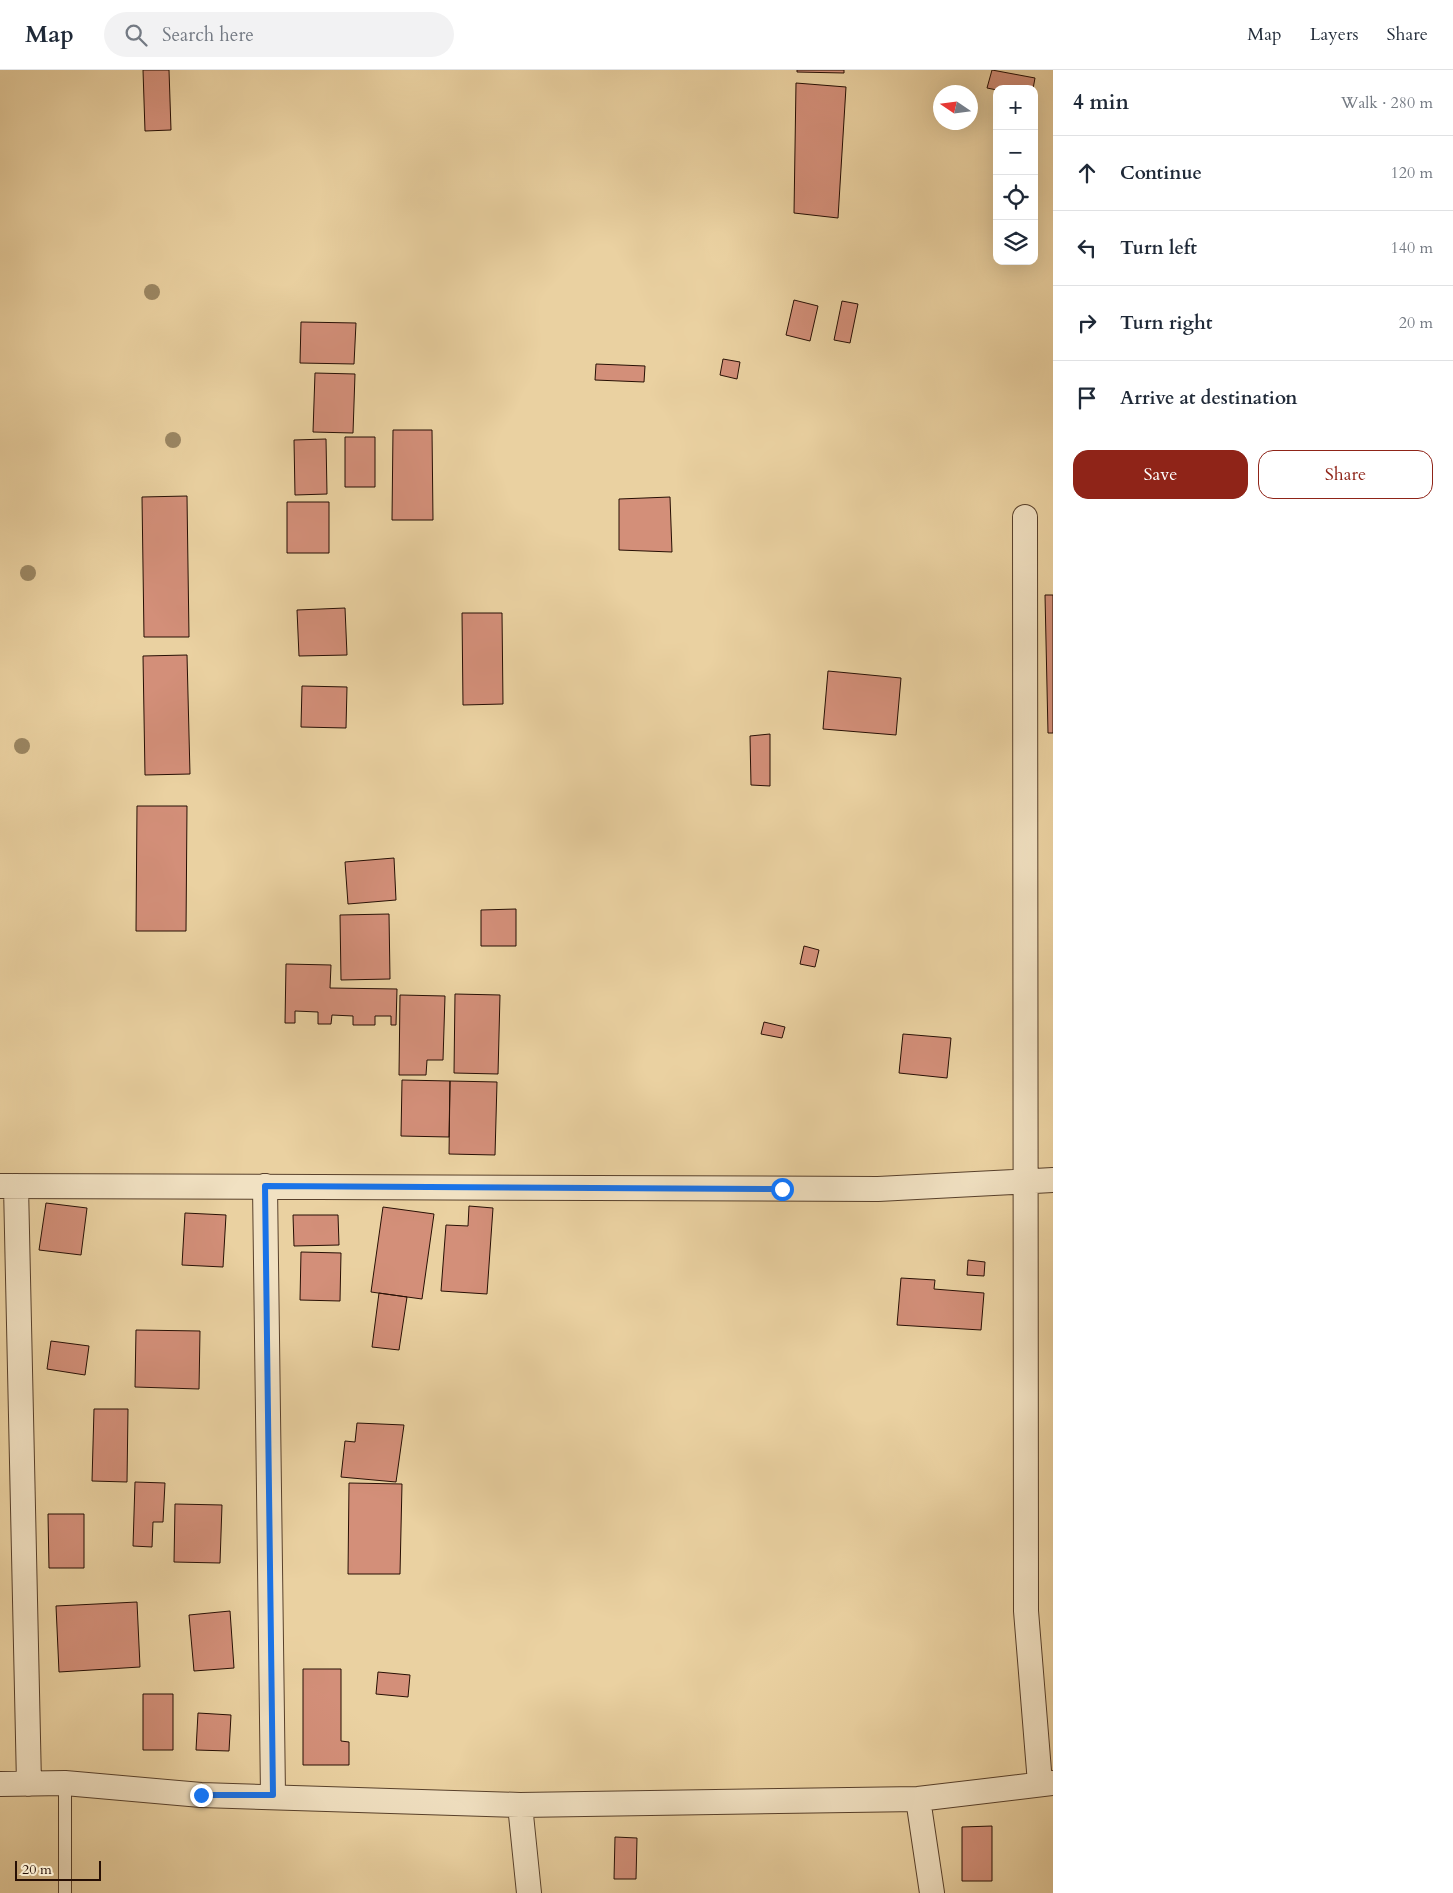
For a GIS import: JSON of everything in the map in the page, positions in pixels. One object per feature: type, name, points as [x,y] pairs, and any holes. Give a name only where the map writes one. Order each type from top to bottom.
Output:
[{"type":"street","points":[[0,1784],[65,1783],[201,1795],[273,1795],[520,1805],[918,1799],[1047,1783],[1026,1611],[1025,517]]},
{"type":"street","points":[[29,1784],[8,1186],[878,1190],[1025,1180],[1053,1180]]},
{"type":"street","points":[[265,1186],[273,1795]]},
{"type":"street","points":[[918,1799],[932,1893]]},
{"type":"street","points":[[520,1805],[529,1893]]},
{"type":"lane","points":[[65,1783],[65,1893]]},
{"type":"building","points":[[143,70],[169,70],[171,130],[145,131]]},
{"type":"building","points":[[797,70],[844,70],[844,73],[797,72]]},
{"type":"building","points":[[992,70],[1035,78],[1034,85],[993,85],[993,89],[987,88]]},
{"type":"building","points":[[796,83],[846,87],[838,218],[794,213]]},
{"type":"building","points":[[794,300],[818,306],[810,341],[786,335]]},
{"type":"building","points":[[842,301],[858,304],[850,343],[834,340]]},
{"type":"building","points":[[301,322],[356,323],[354,364],[300,363]]},
{"type":"building","points":[[723,359],[740,362],[737,379],[720,375]]},
{"type":"building","points":[[596,364],[645,366],[644,382],[595,380]]},
{"type":"building","points":[[315,373],[355,374],[353,433],[313,432]]},
{"type":"building","points":[[393,430],[432,430],[433,520],[392,520]]},
{"type":"building","points":[[345,437],[375,437],[375,487],[345,487]]},
{"type":"building","points":[[326,439],[327,494],[295,495],[294,440]]},
{"type":"building","points":[[187,496],[189,637],[144,637],[142,497]]},
{"type":"building","points":[[670,497],[672,552],[619,550],[619,499]]},
{"type":"building","points":[[287,502],[329,502],[329,553],[287,553]]},
{"type":"building","points":[[1045,595],[1053,595],[1053,733],[1048,733]]},
{"type":"building","points":[[345,608],[347,655],[299,656],[297,610]]},
{"type":"building","points":[[462,613],[502,613],[503,704],[463,705]]},
{"type":"building","points":[[187,655],[190,774],[145,775],[143,656]]},
{"type":"building","points":[[828,671],[901,678],[896,735],[823,729]]},
{"type":"building","points":[[302,686],[347,687],[346,728],[301,727]]},
{"type":"building","points":[[770,734],[770,786],[751,785],[750,736]]},
{"type":"building","points":[[137,806],[187,806],[186,931],[136,931]]},
{"type":"building","points":[[394,858],[396,900],[348,904],[345,862]]},
{"type":"building","points":[[516,909],[516,946],[481,946],[481,910]]},
{"type":"building","points":[[389,914],[390,979],[341,980],[340,915]]},
{"type":"building","points":[[804,946],[819,950],[815,967],[800,964]]},
{"type":"building","points":[[286,964],[331,965],[330,988],[397,989],[396,1025],[391,1025],[391,1016],[375,1016],[375,1025],[353,1025],[353,1016],[332,1015],[331,1024],[318,1024],[318,1012],[295,1011],[295,1023],[285,1023]]},
{"type":"building","points":[[455,994],[500,995],[498,1074],[454,1073]]},
{"type":"building","points":[[400,995],[445,996],[443,1060],[427,1060],[426,1075],[399,1075]]},
{"type":"building","points":[[764,1022],[785,1027],[782,1038],[761,1034]]},
{"type":"building","points":[[903,1034],[951,1038],[947,1078],[899,1073]]},
{"type":"building","points":[[402,1080],[450,1081],[449,1137],[401,1136]]},
{"type":"building","points":[[450,1081],[497,1082],[495,1155],[449,1154]]},
{"type":"building","points":[[46,1203],[87,1208],[81,1255],[39,1250]]},
{"type":"building","points":[[469,1206],[493,1208],[487,1294],[441,1291],[446,1225],[468,1226]]},
{"type":"building","points":[[383,1207],[434,1214],[422,1299],[371,1292]]},
{"type":"building","points":[[185,1213],[226,1215],[223,1267],[182,1265]]},
{"type":"building","points":[[293,1215],[338,1215],[339,1245],[294,1246]]},
{"type":"building","points":[[301,1252],[341,1253],[340,1301],[300,1300]]},
{"type":"building","points":[[968,1260],[985,1262],[984,1276],[967,1275]]},
{"type":"building","points":[[901,1278],[935,1280],[934,1289],[984,1293],[981,1330],[897,1325]]},
{"type":"building","points":[[379,1293],[407,1297],[399,1350],[372,1347]]},
{"type":"building","points":[[136,1330],[200,1331],[199,1389],[135,1387]]},
{"type":"building","points":[[51,1341],[89,1346],[85,1375],[47,1369]]},
{"type":"building","points":[[94,1409],[128,1409],[127,1482],[92,1481]]},
{"type":"building","points":[[357,1423],[404,1425],[396,1482],[341,1477],[345,1441],[355,1442]]},
{"type":"building","points":[[135,1482],[165,1483],[163,1522],[153,1522],[152,1547],[133,1546]]},
{"type":"building","points":[[349,1483],[402,1484],[400,1574],[348,1574]]},
{"type":"building","points":[[175,1504],[222,1505],[220,1563],[174,1562]]},
{"type":"building","points":[[48,1514],[84,1514],[84,1568],[49,1568]]},
{"type":"building","points":[[137,1602],[140,1667],[59,1672],[56,1606]]},
{"type":"building","points":[[230,1611],[234,1668],[194,1671],[189,1615]]},
{"type":"building","points":[[303,1669],[341,1669],[341,1741],[349,1742],[349,1765],[303,1765]]},
{"type":"building","points":[[378,1672],[410,1675],[408,1697],[376,1694]]},
{"type":"building","points":[[143,1694],[173,1694],[173,1750],[143,1750]]},
{"type":"building","points":[[198,1713],[231,1715],[229,1751],[196,1750]]},
{"type":"building","points":[[992,1826],[992,1881],[962,1881],[962,1827]]},
{"type":"building","points":[[615,1837],[637,1838],[636,1879],[614,1879]]},
{"type":"route","points":[[201,1795],[273,1795],[265,1186],[782,1189]]}]
